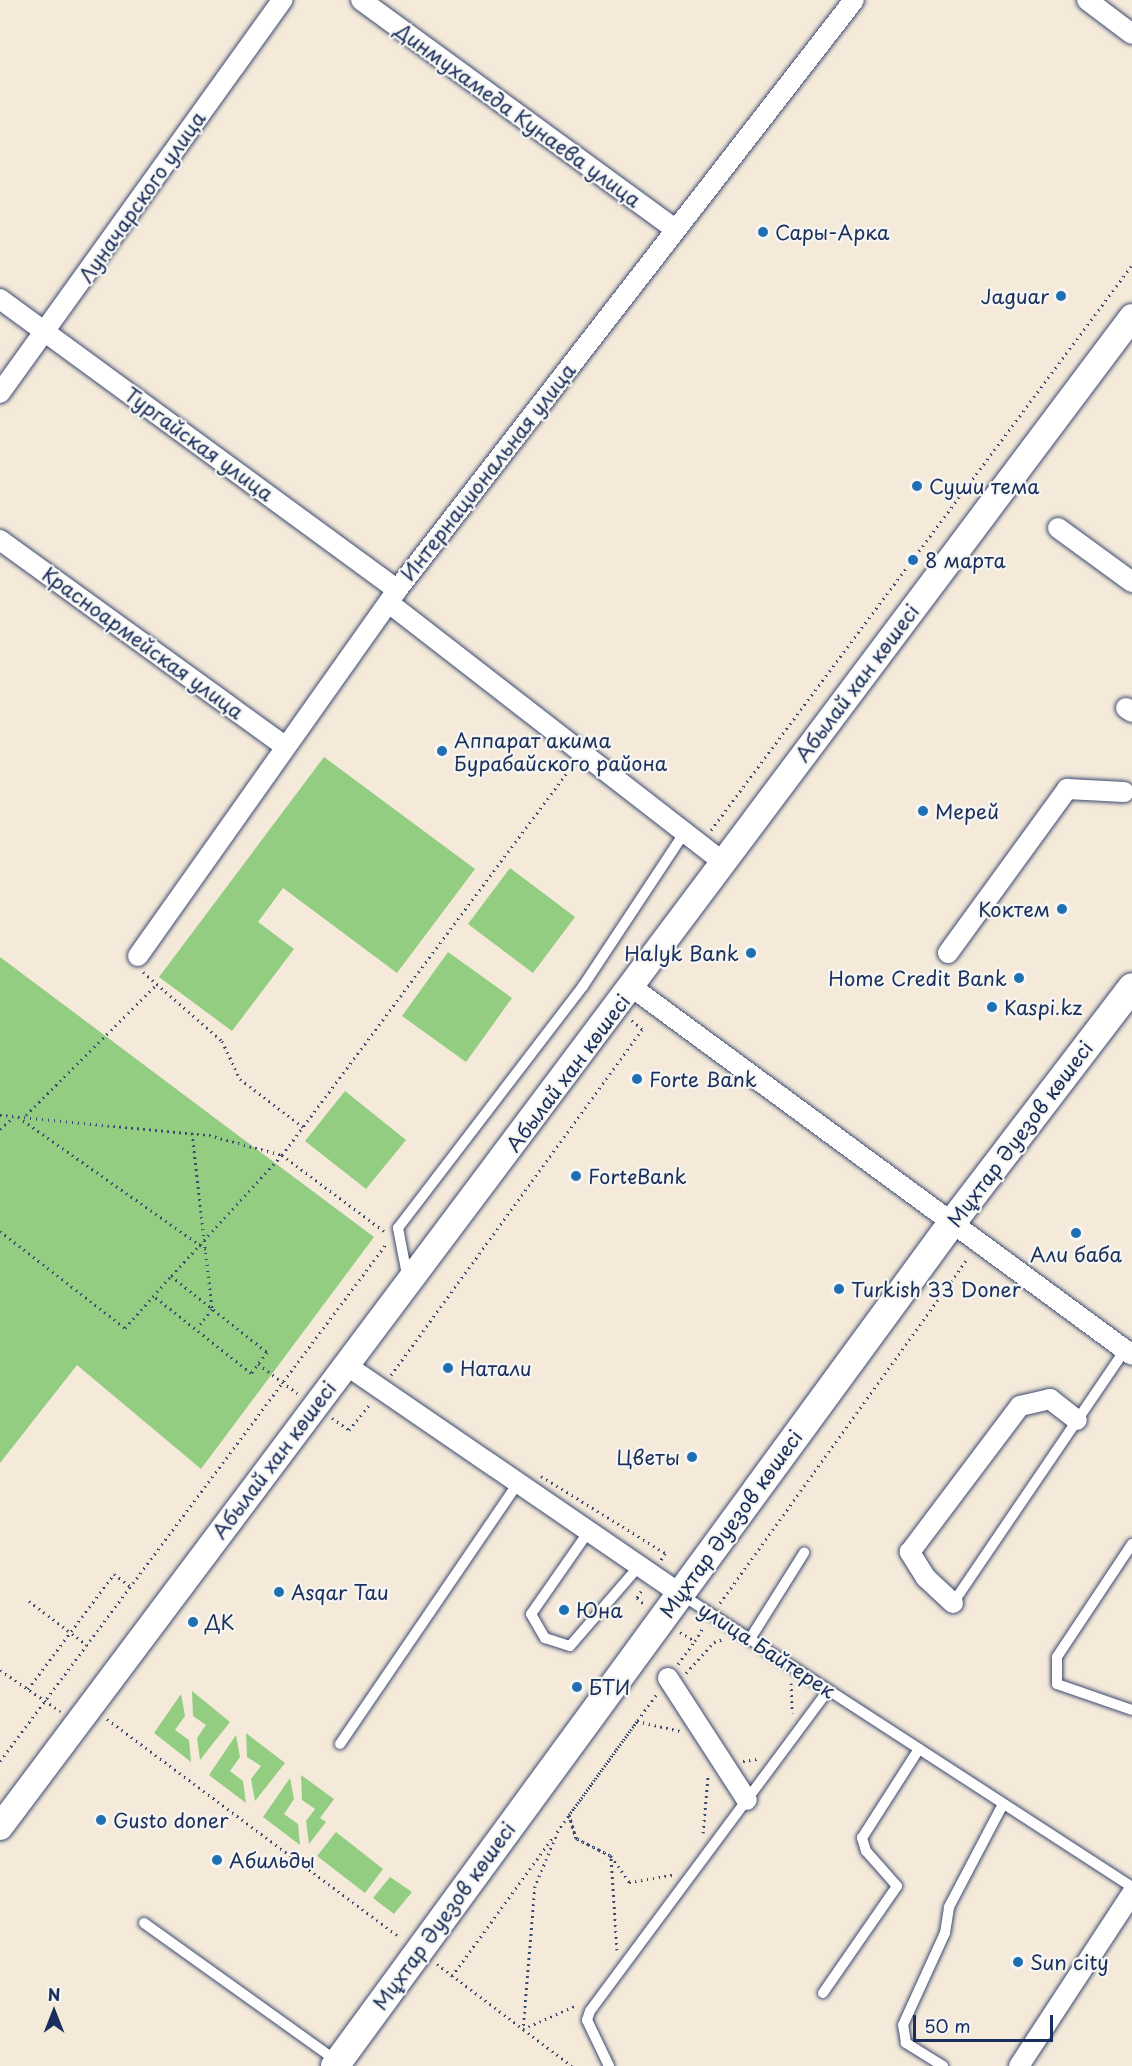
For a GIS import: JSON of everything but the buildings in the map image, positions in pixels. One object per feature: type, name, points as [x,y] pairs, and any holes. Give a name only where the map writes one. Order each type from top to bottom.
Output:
[{"type":"main road","name":"Мұхтар Әуезов көшесі","points":[[336,2064],[951,1224],[1132,987]]},
{"type":"street","name":"Луначарского улица","points":[[0,393],[46,332],[282,0]]},
{"type":"street","name":"Динмухамеда Кунаева улица","points":[[361,0],[675,229]]},
{"type":"street","name":"Интернациональная улица","points":[[138,956],[393,597],[854,0]]},
{"type":"street","points":[[1087,0],[1132,34]]},
{"type":"street","name":"Тургайская улица","points":[[0,299],[393,597],[584,750],[693,828],[723,862]]},
{"type":"street","name":"Абылай хан көшесі","points":[[0,1827],[82,1714],[408,1281],[618,1010],[723,862],[1132,317]]},
{"type":"street","points":[[1058,528],[1132,582]]},
{"type":"street","name":"Красноармейская улица","points":[[0,540],[285,746]]},
{"type":"street","points":[[948,953],[1066,789],[1129,791]]},
{"type":"street","points":[[633,988],[1128,1352]]},
{"type":"street","name":"улица Байтерек","points":[[346,1365],[680,1594]]},
{"type":"street","points":[[953,1603],[926,1578],[910,1552],[1020,1407],[1050,1399],[1077,1420]]},
{"type":"street","points":[[665,1682],[716,1765],[747,1800]]},
{"type":"street","points":[[1019,2066],[1132,1893]]},
{"type":"lane","points":[[408,1281],[398,1228],[583,986],[693,828]]},
{"type":"lane","points":[[953,1603],[1077,1420],[1128,1352]]},
{"type":"lane","points":[[340,1744],[518,1483]]},
{"type":"lane","points":[[589,1532],[531,1614],[545,1638],[570,1646],[639,1566]]},
{"type":"lane","points":[[1132,1544],[1057,1657],[1057,1684],[1132,1710]]},
{"type":"lane","points":[[750,1639],[804,1553]]},
{"type":"lane","name":"улица Байтерек","points":[[680,1594],[1132,1887]]},
{"type":"lane","points":[[609,2066],[587,2020],[602,1995],[828,1690]]},
{"type":"lane","points":[[823,1994],[897,1886],[866,1851],[862,1838],[919,1749]]},
{"type":"lane","points":[[943,2066],[906,2043],[903,2025],[945,1933],[949,1907],[1003,1803]]},
{"type":"lane","points":[[144,1923],[336,2064]]},
{"type":"path","points":[[693,828],[710,832],[1132,265]]},
{"type":"path","points":[[0,1231],[125,1328],[282,1155],[584,750]]},
{"type":"path","points":[[138,956],[139,968],[222,1041],[240,1079],[303,1127]]},
{"type":"path","points":[[26,1116],[156,985]]},
{"type":"path","points":[[349,1430],[642,1029],[618,1010]]},
{"type":"path","points":[[0,1111],[7,1115]]},
{"type":"path","points":[[0,1115],[192,1133],[282,1155],[392,1236],[0,1761]]},
{"type":"path","points":[[0,1129],[16,1115]]},
{"type":"path","points":[[16,1115],[206,1249]]},
{"type":"path","points":[[192,1133],[212,1309],[196,1329]]},
{"type":"path","points":[[154,1296],[251,1373],[267,1352],[171,1276]]},
{"type":"path","points":[[28,1689],[114,1574],[130,1587]]},
{"type":"path","points":[[29,1601],[87,1645]]},
{"type":"path","points":[[665,1682],[694,1671],[714,1642],[734,1637]]},
{"type":"path","points":[[452,1976],[695,1641]]},
{"type":"path","points":[[0,1670],[45,1701],[82,1714],[418,1951],[572,2066]]},
{"type":"path","points":[[791,1682],[793,1726]]},
{"type":"path","points":[[637,1721],[685,1732]]},
{"type":"path","points":[[703,1836],[716,1765],[770,1756]]},
{"type":"path","points":[[569,1815],[576,1838],[610,1856],[629,1882],[684,1870]]},
{"type":"path","points":[[523,2029],[535,1886],[558,1831]]},
{"type":"path","points":[[610,1856],[617,1893],[617,1964]]},
{"type":"path","points":[[523,2029],[602,1995]]},
{"type":"green space","points":[[324,757],[475,869],[397,973],[283,888],[258,922],[294,949],[232,1031],[159,977]]},
{"type":"green space","points":[[510,868],[575,917],[533,973],[468,924]]},
{"type":"green space","points":[[448,952],[512,998],[466,1062],[402,1016]]},
{"type":"green space","points":[[0,957],[374,1237],[201,1469],[77,1365],[0,1463]]},
{"type":"green space","points":[[345,1091],[406,1140],[366,1189],[305,1141]]},
{"type":"green space","points":[[192,1691],[230,1722],[200,1760],[197,1738],[206,1725],[193,1716]]},
{"type":"green space","points":[[181,1694],[185,1716],[175,1730],[189,1740],[191,1762],[154,1733]]},
{"type":"green space","points":[[246,1733],[285,1763],[255,1801],[251,1779],[261,1766],[247,1757]]},
{"type":"green space","points":[[236,1735],[240,1757],[230,1771],[243,1781],[246,1803],[209,1775]]},
{"type":"green space","points":[[301,1775],[334,1799],[320,1818],[326,1822],[309,1844],[306,1821],[315,1809],[302,1800]]},
{"type":"green space","points":[[290,1778],[294,1799],[284,1814],[298,1824],[300,1845],[263,1817]]},
{"type":"green space","points":[[336,1832],[383,1869],[365,1893],[317,1856]]},
{"type":"green space","points":[[390,1877],[412,1892],[394,1914],[373,1898]]},
{"type":"place","name":"Сары-Арка","points":[[763,232]]},
{"type":"place","name":"Jaguar","points":[[1061,296]]},
{"type":"place","name":"Суши тема","points":[[917,486]]},
{"type":"place","name":"8 марта","points":[[913,560]]},
{"type":"place","name":"Аппарат акима Бурабайского района","points":[[442,751]]},
{"type":"place","name":"Мерей","points":[[923,811]]},
{"type":"place","name":"Коктем","points":[[1062,909]]},
{"type":"place","name":"Halyk Bank","points":[[751,953]]},
{"type":"place","name":"Home Credit Bank","points":[[1019,978]]},
{"type":"place","name":"Kaspi.kz","points":[[992,1007]]},
{"type":"place","name":"Forte Bank","points":[[637,1079]]},
{"type":"place","name":"ForteBank","points":[[576,1176]]},
{"type":"place","name":"Али баба","points":[[1076,1233]]},
{"type":"place","name":"Turkish 33 Doner","points":[[839,1289]]},
{"type":"place","name":"Натали","points":[[448,1368]]},
{"type":"place","name":"Цветы","points":[[692,1457]]},
{"type":"place","name":"Asqar Tau","points":[[279,1592]]},
{"type":"place","name":"Юна","points":[[564,1610]]},
{"type":"place","name":"ДК","points":[[193,1622]]},
{"type":"place","name":"БТИ","points":[[577,1687]]},
{"type":"place","name":"Gusto doner","points":[[101,1820]]},
{"type":"place","name":"Абильды","points":[[217,1860]]},
{"type":"place","name":"Sun city","points":[[1018,1962]]}]
